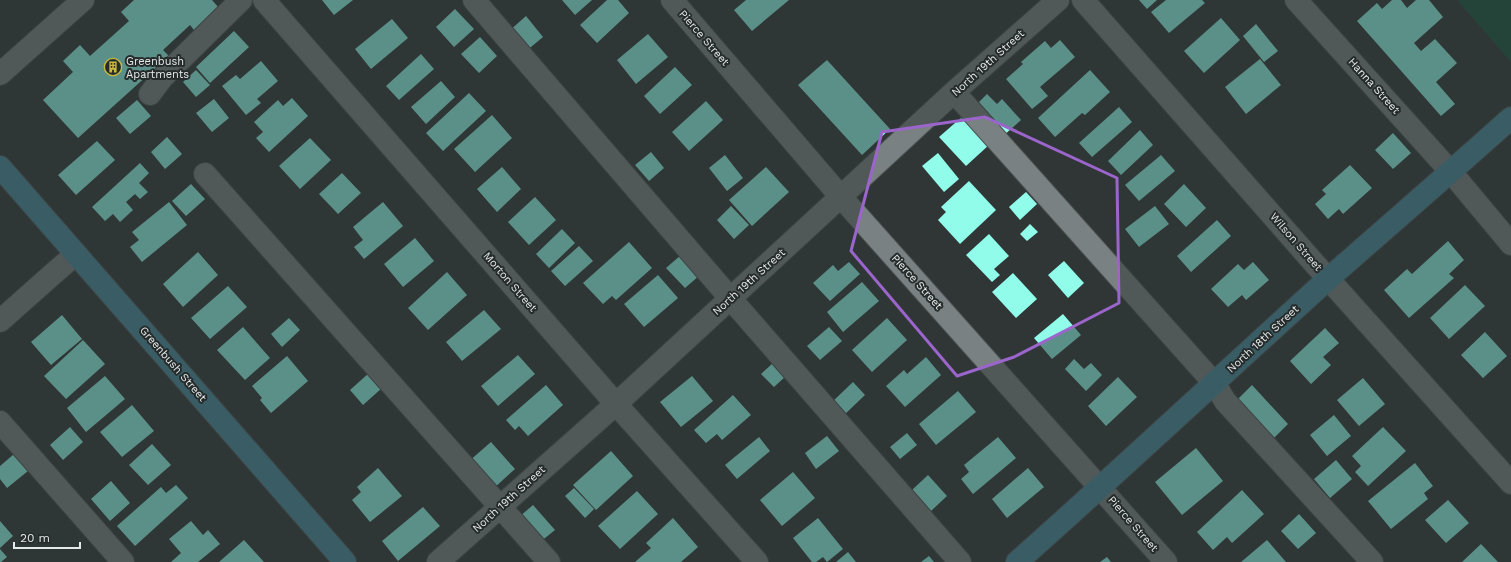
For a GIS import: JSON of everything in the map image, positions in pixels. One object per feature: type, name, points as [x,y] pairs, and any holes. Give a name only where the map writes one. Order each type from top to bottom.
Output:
[{"type":"main road","name":"North 18th Street","points":[[1017,562],[1215,384],[1328,279],[1511,118]]},
{"type":"main road","name":"Greenbush Street","points":[[0,167],[345,562]]},
{"type":"street","points":[[0,74],[83,0]]},
{"type":"street","points":[[150,94],[162,78],[241,0]]},
{"type":"street","name":"Morton Street","points":[[264,0],[616,404],[757,562]]},
{"type":"street","points":[[474,0],[730,298],[960,562]]},
{"type":"street","name":"Pierce Street","points":[[672,0],[841,197],[1101,487],[1166,562]]},
{"type":"street","name":"North 19th Street","points":[[438,562],[616,404],[954,92],[1058,0]]},
{"type":"street","name":"Wilson Street","points":[[1082,0],[1328,279],[1511,483]]},
{"type":"street","name":"Hanna Street","points":[[1296,0],[1451,172],[1511,244]]},
{"type":"street","points":[[954,92],[1215,384],[1225,401],[1372,562]]},
{"type":"street","points":[[205,174],[549,562]]},
{"type":"street","points":[[0,321],[76,254]]},
{"type":"street","points":[[0,422],[123,562]]},
{"type":"highlighted area","points":[[985,117],[1117,178],[1119,303],[1014,357],[957,376],[851,251],[882,132]]},
{"type":"green space","points":[[1457,0],[1511,0],[1511,62]]},
{"type":"building","name":"Greenbush Apartments","points":[[134,0],[212,0],[219,8],[194,30],[190,25],[163,50],[169,56],[78,138],[43,100],[73,72],[63,61],[80,45],[90,56],[129,21],[121,12]]},
{"type":"building","points":[[322,0],[353,0],[334,15]]},
{"type":"building","points":[[562,0],[592,0],[575,15]]},
{"type":"building","points":[[607,0],[618,0],[629,13],[597,43],[580,25]]},
{"type":"building","points":[[746,0],[789,0],[752,31],[734,10]]},
{"type":"building","points":[[1139,0],[1157,0],[1147,9]]},
{"type":"building","points":[[1166,0],[1202,0],[1205,3],[1169,33],[1151,12]]},
{"type":"building","points":[[1392,0],[1401,0],[1407,8],[1416,0],[1429,0],[1443,17],[1414,43],[1421,51],[1435,39],[1457,63],[1436,82],[1455,104],[1441,116],[1357,21],[1377,3],[1382,9]]},
{"type":"building","points":[[455,9],[474,29],[454,47],[436,27]]},
{"type":"building","points":[[526,16],[543,37],[525,52],[508,32]]},
{"type":"building","points":[[1221,18],[1240,40],[1204,73],[1184,51]]},
{"type":"building","points":[[392,19],[408,38],[371,69],[355,49]]},
{"type":"building","points":[[1256,24],[1278,51],[1264,62],[1243,36]]},
{"type":"building","points":[[234,31],[249,47],[210,83],[196,67]]},
{"type":"building","points":[[648,34],[668,57],[636,84],[617,60]]},
{"type":"building","points":[[480,37],[497,56],[479,73],[461,54]]},
{"type":"building","points":[[1060,40],[1075,57],[1040,87],[1048,96],[1032,109],[1006,79],[1023,64],[1021,62],[1045,41],[1051,48]]},
{"type":"building","points":[[421,54],[434,69],[399,100],[386,86]]},
{"type":"building","points":[[1260,59],[1281,85],[1246,114],[1225,87]]},
{"type":"building","points":[[827,60],[890,129],[862,155],[798,85]]},
{"type":"building","points":[[261,61],[278,81],[257,99],[261,103],[246,115],[222,86],[236,75],[240,79]]},
{"type":"building","points":[[675,67],[692,85],[660,114],[644,96]]},
{"type":"building","points":[[196,70],[210,85],[196,97],[183,82]]},
{"type":"building","points":[[1090,70],[1110,92],[1085,115],[1082,113],[1055,137],[1038,118]]},
{"type":"building","points":[[441,81],[455,97],[426,124],[411,107]]},
{"type":"building","points":[[469,93],[486,111],[443,151],[426,133]]},
{"type":"building","points":[[987,94],[997,104],[1002,99],[1021,120],[1003,136],[975,106]]},
{"type":"building","points":[[292,98],[308,116],[269,152],[256,138],[263,132],[254,122],[278,100],[283,106]]},
{"type":"building","points":[[214,99],[229,118],[212,132],[196,113]]},
{"type":"building","points":[[137,100],[151,116],[130,134],[116,118]]},
{"type":"building","points":[[706,101],[723,120],[689,151],[672,132]]},
{"type":"building","points":[[1119,107],[1132,122],[1092,157],[1079,143]]},
{"type":"building","points":[[492,115],[512,138],[475,172],[454,149]]},
{"type":"building","points":[[963,116],[989,145],[966,166],[939,137]]},
{"type":"building","points":[[1140,130],[1153,145],[1121,175],[1108,161]]},
{"type":"building","points":[[1393,133],[1411,153],[1393,169],[1375,150]]},
{"type":"building","points":[[167,137],[182,154],[165,169],[151,152]]},
{"type":"building","points":[[310,138],[331,160],[300,189],[279,166]]},
{"type":"building","points":[[97,141],[115,160],[76,195],[58,175]]},
{"type":"building","points":[[651,152],[664,168],[649,181],[635,165]]},
{"type":"building","points":[[938,153],[959,179],[944,192],[922,166]]},
{"type":"building","points":[[725,155],[743,178],[727,191],[709,168]]},
{"type":"building","points":[[1161,155],[1175,171],[1139,201],[1125,185]]},
{"type":"building","points":[[140,163],[149,173],[139,183],[148,192],[140,199],[135,194],[126,202],[133,210],[120,222],[113,214],[105,221],[92,207]]},
{"type":"building","points":[[1350,165],[1372,188],[1343,214],[1339,209],[1328,219],[1315,204],[1326,194],[1322,190]]},
{"type":"building","points":[[502,167],[521,189],[497,212],[477,189]]},
{"type":"building","points":[[766,167],[789,192],[752,226],[729,200]]},
{"type":"building","points":[[342,173],[361,193],[338,214],[319,194]]},
{"type":"building","points":[[969,181],[996,210],[960,244],[938,220],[946,212],[941,207]]},
{"type":"building","points":[[191,184],[205,199],[186,216],[172,201]]},
{"type":"building","points":[[1184,184],[1206,208],[1186,227],[1164,204]]},
{"type":"building","points":[[1026,192],[1037,204],[1020,220],[1009,207]]},
{"type":"building","points":[[535,197],[556,220],[529,245],[508,222]]},
{"type":"building","points":[[169,202],[187,225],[142,262],[130,247],[139,240],[132,232]]},
{"type":"building","points":[[383,202],[403,226],[364,259],[354,247],[363,240],[353,227]]},
{"type":"building","points":[[731,206],[749,225],[734,239],[717,220]]},
{"type":"building","points":[[1155,206],[1169,224],[1139,247],[1125,229]]},
{"type":"building","points":[[1217,220],[1231,236],[1191,272],[1177,256]]},
{"type":"building","points":[[1030,224],[1038,232],[1027,241],[1020,234]]},
{"type":"building","points":[[562,229],[575,243],[549,268],[536,254]]},
{"type":"building","points":[[989,234],[1009,256],[994,269],[1000,275],[992,282],[966,255]]},
{"type":"building","points":[[415,238],[434,261],[403,287],[384,264]]},
{"type":"building","points":[[1448,241],[1464,260],[1449,274],[1454,278],[1409,318],[1384,290],[1407,269],[1412,274]]},
{"type":"building","points":[[629,242],[652,268],[616,300],[612,296],[603,304],[583,283]]},
{"type":"building","points":[[579,246],[593,261],[565,286],[551,271]]},
{"type":"building","points":[[198,252],[218,275],[183,307],[163,284]]},
{"type":"building","points":[[681,255],[700,275],[685,288],[666,268]]},
{"type":"building","points":[[1064,261],[1084,283],[1068,298],[1048,275]]},
{"type":"building","points":[[849,262],[860,274],[830,301],[813,283],[833,265],[838,271]]},
{"type":"building","points":[[1253,262],[1269,280],[1246,300],[1242,295],[1228,307],[1211,289],[1238,264],[1244,270]]},
{"type":"building","points":[[447,272],[467,295],[428,330],[408,308]]},
{"type":"building","points":[[1013,273],[1037,299],[1016,318],[992,292]]},
{"type":"building","points":[[658,275],[678,298],[644,327],[624,304]]},
{"type":"building","points":[[862,282],[879,301],[843,332],[827,312]]},
{"type":"building","points":[[1465,285],[1485,306],[1449,339],[1430,318]]},
{"type":"building","points":[[228,286],[247,307],[210,339],[191,318]]},
{"type":"building","points":[[484,310],[501,329],[462,361],[446,342]]},
{"type":"building","points":[[1063,314],[1081,335],[1052,359],[1034,338]]},
{"type":"building","points":[[62,315],[82,339],[51,365],[31,342]]},
{"type":"building","points":[[289,318],[300,330],[282,347],[271,334]]},
{"type":"building","points":[[887,318],[907,340],[872,372],[852,350]]},
{"type":"building","points":[[243,327],[270,358],[245,380],[217,350]]},
{"type":"building","points":[[829,327],[842,341],[820,360],[807,346]]},
{"type":"building","points":[[1325,328],[1339,343],[1323,357],[1331,365],[1311,384],[1290,361]]},
{"type":"building","points":[[1485,332],[1507,356],[1483,378],[1461,355]]},
{"type":"building","points":[[83,340],[105,364],[66,399],[44,376]]},
{"type":"building","points":[[518,355],[535,374],[498,406],[481,386]]},
{"type":"building","points":[[287,356],[308,381],[271,413],[260,400],[262,398],[252,386]]},
{"type":"building","points":[[926,357],[941,375],[905,407],[886,386],[904,370],[907,374]]},
{"type":"building","points":[[1074,359],[1084,369],[1091,363],[1102,375],[1086,391],[1065,369]]},
{"type":"building","points":[[773,363],[786,376],[774,387],[761,374]]},
{"type":"building","points":[[369,373],[382,388],[363,405],[350,390]]},
{"type":"building","points":[[105,376],[125,399],[86,432],[67,408]]},
{"type":"building","points":[[692,376],[713,401],[681,427],[660,402]]},
{"type":"building","points":[[1118,377],[1137,397],[1106,426],[1088,406]]},
{"type":"building","points":[[1363,378],[1385,404],[1359,426],[1337,400]]},
{"type":"building","points":[[853,382],[865,395],[843,416],[831,403]]},
{"type":"building","points":[[546,385],[563,405],[528,436],[519,426],[515,430],[506,420]]},
{"type":"building","points":[[1252,385],[1288,424],[1272,440],[1235,402]]},
{"type":"building","points":[[958,391],[976,412],[936,445],[919,424]]},
{"type":"building","points":[[733,395],[751,415],[722,440],[717,434],[706,443],[694,430]]},
{"type":"building","points":[[132,405],[154,431],[122,457],[100,432]]},
{"type":"building","points":[[1334,415],[1351,436],[1327,456],[1310,435]]},
{"type":"building","points":[[70,427],[83,442],[63,460],[50,445]]},
{"type":"building","points":[[1383,427],[1406,451],[1368,486],[1355,472],[1361,466],[1352,456]]},
{"type":"building","points":[[907,433],[917,445],[900,459],[890,447]]},
{"type":"building","points":[[827,436],[839,451],[816,469],[805,453]]},
{"type":"building","points":[[759,437],[770,451],[737,479],[725,465]]},
{"type":"building","points":[[998,437],[1016,458],[973,494],[961,479],[969,472],[964,465]]},
{"type":"building","points":[[491,442],[515,469],[493,489],[468,462]]},
{"type":"building","points":[[152,444],[171,465],[148,485],[129,465]]},
{"type":"building","points":[[1196,448],[1223,481],[1182,515],[1155,482]]},
{"type":"building","points":[[611,451],[633,476],[596,510],[573,485]]},
{"type":"building","points":[[14,454],[28,471],[7,488],[0,479],[0,466]]},
{"type":"building","points":[[1336,460],[1352,479],[1330,498],[1314,479]]},
{"type":"building","points":[[1415,463],[1433,486],[1424,493],[1428,499],[1391,529],[1368,501]]},
{"type":"building","points":[[378,468],[402,496],[370,522],[352,500],[361,492],[357,487]]},
{"type":"building","points":[[1028,468],[1044,487],[1007,518],[992,499]]},
{"type":"building","points":[[793,472],[815,498],[782,526],[760,500]]},
{"type":"building","points":[[928,475],[947,496],[931,511],[912,490]]},
{"type":"building","points":[[111,481],[130,503],[110,521],[91,499]]},
{"type":"building","points":[[176,485],[188,498],[135,546],[117,526],[161,487],[166,493]]},
{"type":"building","points":[[574,488],[594,509],[585,518],[565,496]]},
{"type":"building","points":[[1242,490],[1264,514],[1232,543],[1227,537],[1213,550],[1197,532]]},
{"type":"building","points":[[637,491],[658,514],[620,549],[598,526]]},
{"type":"building","points":[[1448,500],[1469,523],[1446,543],[1425,520]]},
{"type":"building","points":[[533,505],[555,530],[540,542],[519,517]]},
{"type":"building","points":[[423,507],[440,526],[398,561],[382,541]]},
{"type":"building","points":[[1299,514],[1316,533],[1298,549],[1281,531]]},
{"type":"building","points":[[673,518],[698,547],[681,562],[635,562],[651,548],[646,543]]},
{"type":"building","points":[[818,518],[843,549],[827,562],[823,557],[816,562],[812,562],[793,538]]},
{"type":"building","points":[[0,521],[13,536],[0,548]]},
{"type":"building","points":[[191,521],[203,535],[208,530],[220,544],[198,562],[171,562],[181,553],[169,539]]},
{"type":"building","points":[[244,540],[264,562],[219,562]]},
{"type":"building","points":[[1267,540],[1286,562],[1241,562]]},
{"type":"building","points":[[1481,544],[1498,562],[1462,562]]},
{"type":"building","points":[[0,549],[7,557],[1,562],[0,562]]},
{"type":"building","points":[[848,552],[856,562],[836,562]]},
{"type":"building","points":[[929,556],[934,562],[921,562]]},
{"type":"building","points":[[1107,557],[1111,562],[1100,562]]},
{"type":"place","name":"Greenbush Apartments","points":[[113,67]]}]
